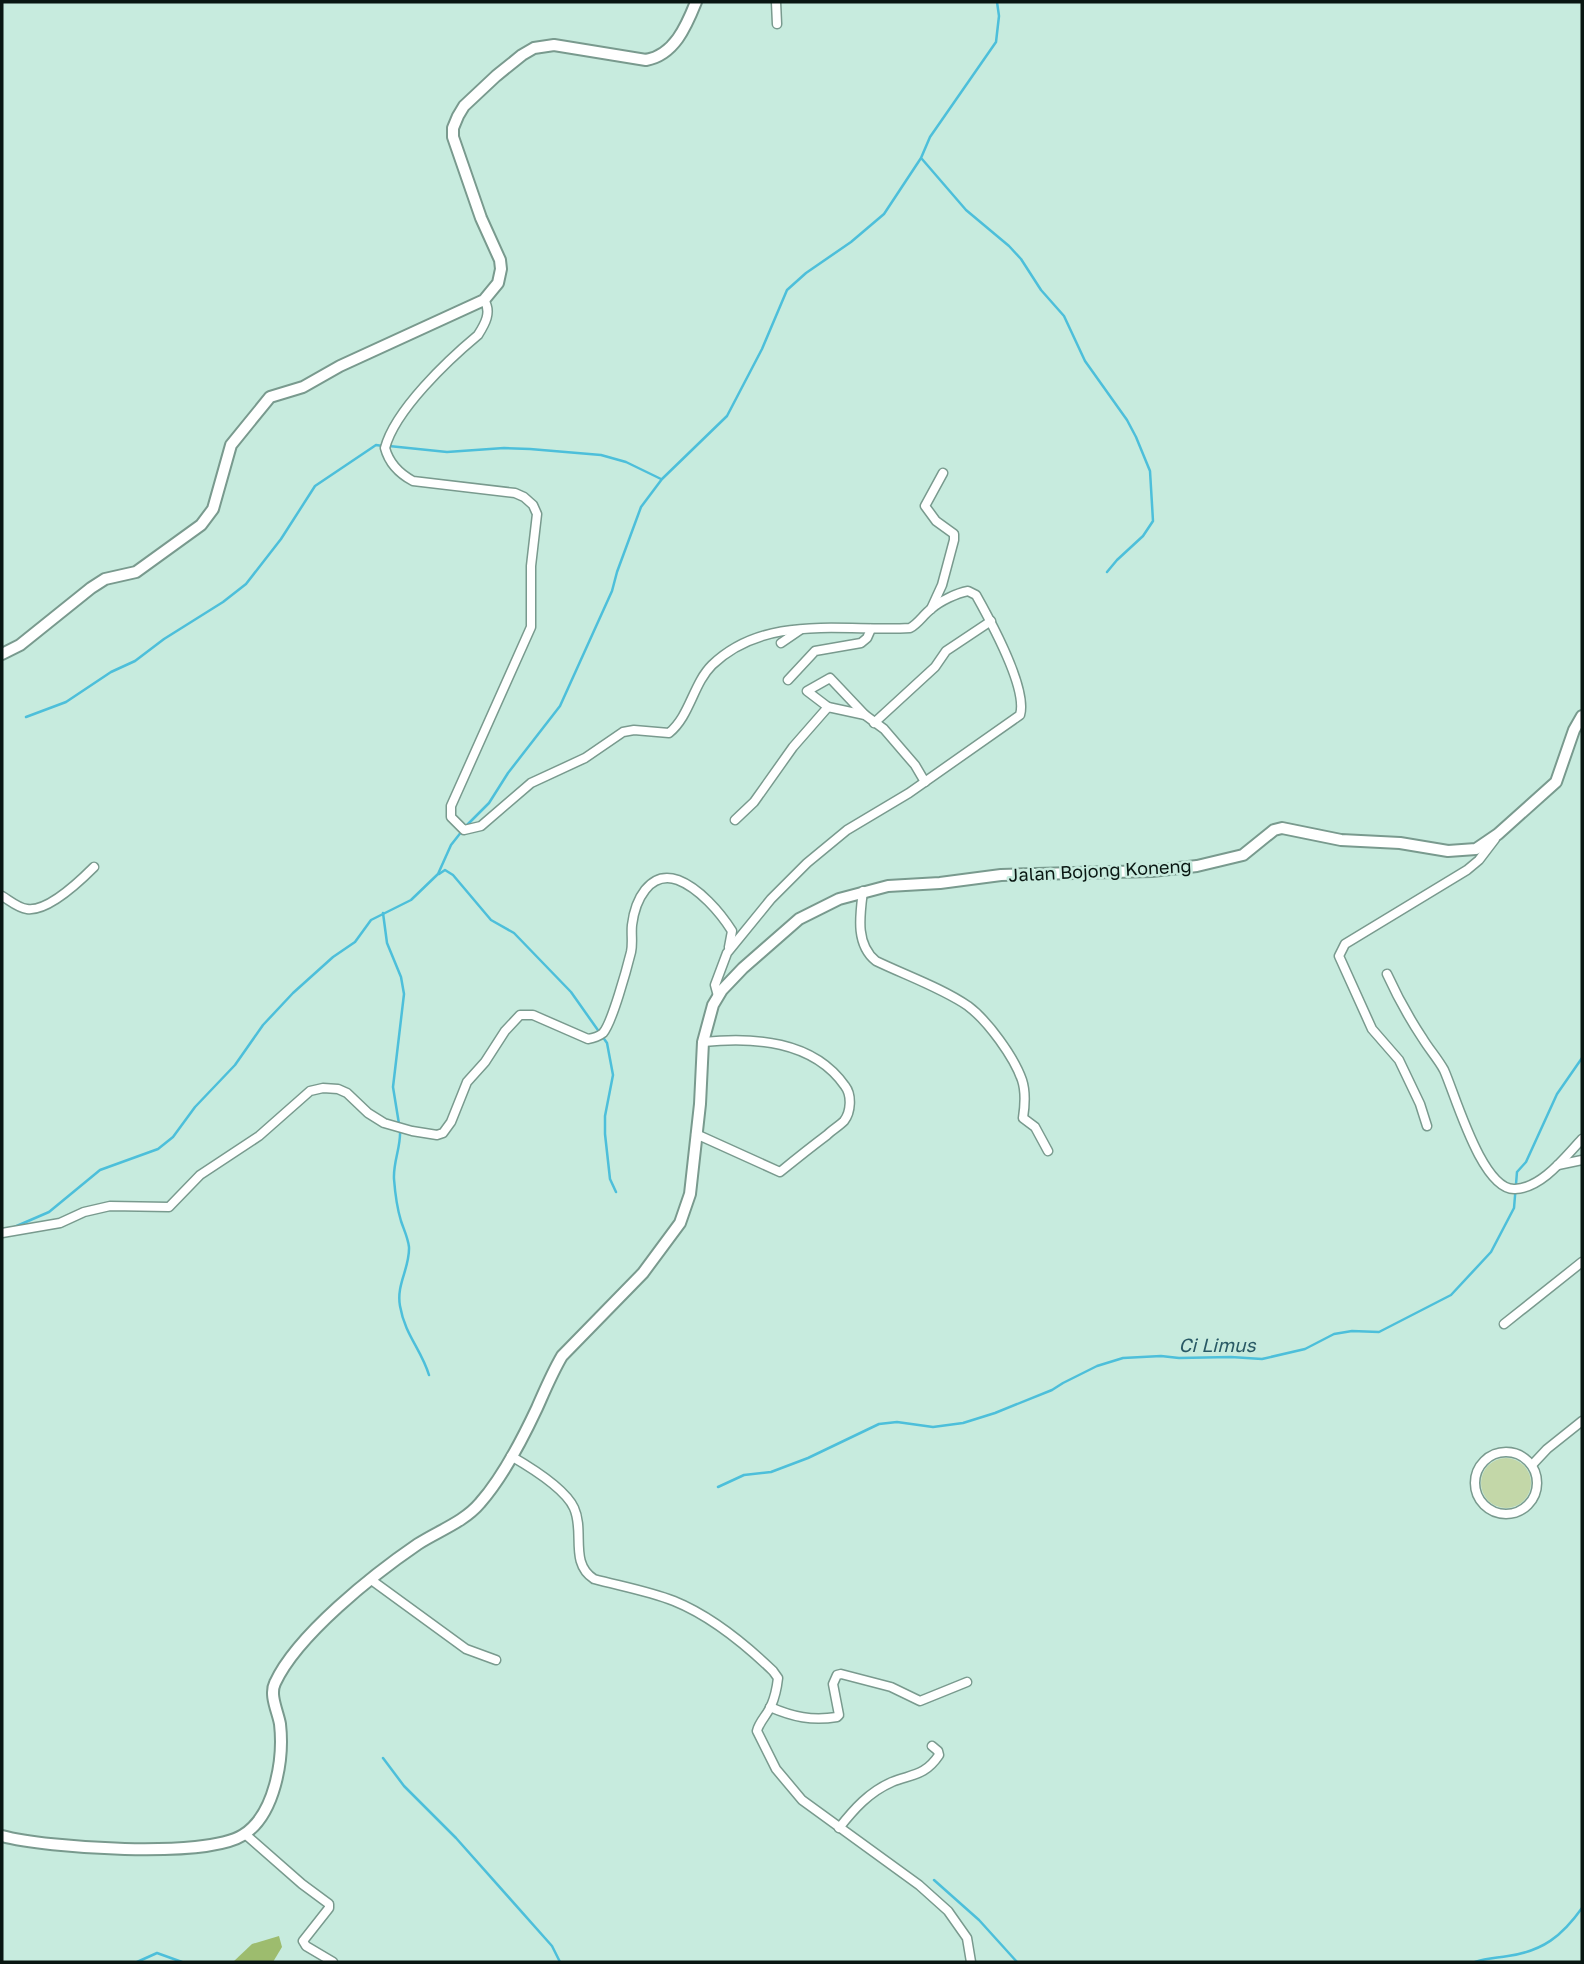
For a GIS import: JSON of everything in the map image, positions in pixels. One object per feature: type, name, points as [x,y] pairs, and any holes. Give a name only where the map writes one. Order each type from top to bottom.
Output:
[{"type":"street","points":[[2,654],[20,645],[91,588],[111,577],[136,572],[201,525],[213,509],[230,445],[270,397],[303,387],[340,366],[484,300],[498,283],[501,269],[500,260],[481,218],[453,138],[453,128],[464,106],[496,76],[534,48],[554,45],[646,60],[660,57],[677,41],[696,2]]},
{"type":"street","points":[[776,2],[777,24]]},
{"type":"street","points":[[484,300],[488,312],[483,327],[433,376],[396,423],[385,447],[394,465],[413,481],[516,493],[533,505],[537,514],[531,566],[531,627],[452,806],[452,819],[462,829],[470,830],[481,826],[531,783],[585,758],[623,732],[634,730],[669,733],[681,721],[696,687],[713,664],[741,645],[769,634],[803,628],[909,628],[920,622],[931,609],[942,585],[954,540],[954,534],[936,521],[925,506],[943,473]]},
{"type":"street","points":[[727,953],[771,899],[807,863],[847,830],[925,782],[1020,715],[1020,696],[1003,646],[976,595],[968,591],[931,609]]},
{"type":"street","points":[[874,723],[935,667],[946,651],[991,621]]},
{"type":"street","points":[[781,643],[803,628]]},
{"type":"street","points":[[788,680],[815,650],[861,643],[867,638],[871,628]]},
{"type":"street","points":[[865,715],[828,706],[807,691],[830,678],[865,715],[894,739],[925,782]]},
{"type":"street","points":[[735,820],[754,802],[793,747],[828,706]]},
{"type":"street","name":"Jalan Bojong Koneng","points":[[703,1042],[718,996],[743,968],[799,919],[821,906],[863,891],[1001,875],[1152,871],[1197,866],[1243,855],[1274,830],[1282,828],[1341,840],[1393,842],[1448,851],[1476,849],[1499,834],[1556,782],[1574,730],[1582,716]]},
{"type":"street","points":[[1427,1126],[1420,1104],[1399,1060],[1372,1030],[1339,956],[1345,944],[1467,870],[1479,860],[1499,834]]},
{"type":"street","points":[[2,896],[27,909],[35,908],[60,897],[94,867]]},
{"type":"street","points":[[2,1233],[60,1223],[84,1212],[110,1206],[123,1204],[169,1207],[200,1175],[259,1136],[310,1091],[323,1088],[347,1093],[368,1113],[384,1123],[412,1131],[437,1135],[443,1133],[451,1122],[467,1082],[520,1015],[533,1015],[588,1039],[603,1033],[631,953],[635,913],[643,893],[656,880],[662,878],[676,879],[705,899],[732,931],[715,985],[718,996]]},
{"type":"street","points":[[863,891],[862,941],[869,955],[968,1007],[984,1022],[1013,1062],[1023,1081],[1023,1118],[1035,1127],[1048,1151]]},
{"type":"street","points":[[1387,974],[1411,1019],[1443,1069],[1483,1166],[1503,1186],[1515,1189],[1534,1183],[1557,1165],[1582,1139]]},
{"type":"street","points":[[2,1836],[32,1843],[149,1849],[225,1842],[254,1826],[263,1814],[274,1786],[280,1750],[281,1729],[273,1693],[275,1683],[294,1654],[370,1579],[479,1505],[511,1456],[562,1356],[643,1273],[680,1223],[690,1194],[696,1134],[700,1104],[703,1042],[746,1039],[770,1042],[809,1056],[837,1074],[848,1091],[850,1107],[844,1121],[780,1172],[696,1134]]},
{"type":"street","points":[[1557,1165],[1582,1160]]},
{"type":"street","points":[[1504,1324],[1582,1262]]},
{"type":"street","points":[[1532,1465],[1547,1449],[1582,1421]]},
{"type":"street","points":[[1513,1452],[1527,1459],[1532,1465],[1537,1479],[1536,1494],[1521,1511],[1499,1514],[1480,1501],[1475,1487],[1476,1472],[1491,1455],[1513,1452]]},
{"type":"street","points":[[511,1456],[538,1473],[574,1507],[580,1559],[586,1574],[594,1579],[674,1601],[703,1616],[758,1656],[778,1678],[770,1707],[757,1727],[776,1769],[802,1800],[919,1885],[948,1911],[967,1938],[971,1962]]},
{"type":"street","points":[[370,1579],[466,1649],[496,1660]]},
{"type":"street","points":[[770,1707],[793,1717],[816,1720],[837,1717],[839,1715],[833,1684],[837,1675],[841,1674],[891,1687],[920,1701],[967,1682]]},
{"type":"street","points":[[839,1828],[857,1805],[881,1788],[914,1776],[929,1766],[939,1755],[932,1746]]},
{"type":"street","points":[[244,1833],[329,1904],[330,1908],[303,1941],[333,1962]]},
{"type":"green space","points":[[1506,1458],[1524,1465],[1531,1483],[1524,1501],[1506,1508],[1488,1501],[1481,1483],[1488,1465]]},
{"type":"green space","points":[[279,1936],[282,1947],[273,1962],[233,1962],[252,1944]]},
{"type":"waterway","points":[[466,826],[489,803],[508,773],[560,706],[612,591],[641,507],[662,479],[727,416],[762,349],[787,290],[884,214],[921,158],[930,137],[996,42],[999,16],[997,2]]},
{"type":"waterway","points":[[922,159],[966,210],[1021,259],[1041,290],[1064,316],[1085,361],[1136,437],[1150,471],[1153,521],[1143,536],[1107,572]]},
{"type":"waterway","points":[[26,717],[66,702],[111,672],[135,661],[164,639],[223,602],[246,584],[281,539],[315,486],[376,445],[383,446]]},
{"type":"waterway","points":[[389,446],[447,452],[504,448],[601,455],[626,462],[661,479]]},
{"type":"waterway","points":[[12,1228],[49,1212],[100,1170],[158,1149],[173,1137],[195,1107],[235,1065],[263,1025],[293,993],[333,957],[355,942],[371,920],[411,900],[438,874],[451,845],[462,831]]},
{"type":"waterway","points":[[439,874],[445,870],[453,875],[491,920],[514,933],[571,992],[607,1043],[613,1075],[605,1116],[605,1134],[610,1179],[616,1192]]},
{"type":"waterway","points":[[383,913],[387,943],[401,977],[404,994],[393,1087],[399,1124]]},
{"type":"waterway","name":"Ci Limus","points":[[718,1487],[744,1475],[771,1472],[808,1458],[879,1424],[897,1422],[933,1427],[963,1423],[995,1413],[1052,1390],[1097,1366],[1123,1358],[1161,1356],[1262,1359],[1305,1349],[1334,1334],[1352,1331],[1379,1332],[1451,1295],[1491,1252],[1514,1208],[1517,1172],[1526,1162],[1557,1094],[1582,1058]]},
{"type":"waterway","points":[[400,1131],[394,1179],[398,1211],[409,1247],[399,1298],[402,1316],[429,1375]]},
{"type":"waterway","points":[[383,1758],[404,1786],[456,1838],[552,1946],[560,1962]]},
{"type":"waterway","points":[[934,1880],[979,1920],[1017,1962]]},
{"type":"waterway","points":[[1475,1962],[1520,1954],[1542,1946],[1567,1927],[1582,1908]]},
{"type":"waterway","points":[[137,1962],[157,1953],[182,1962]]}]
